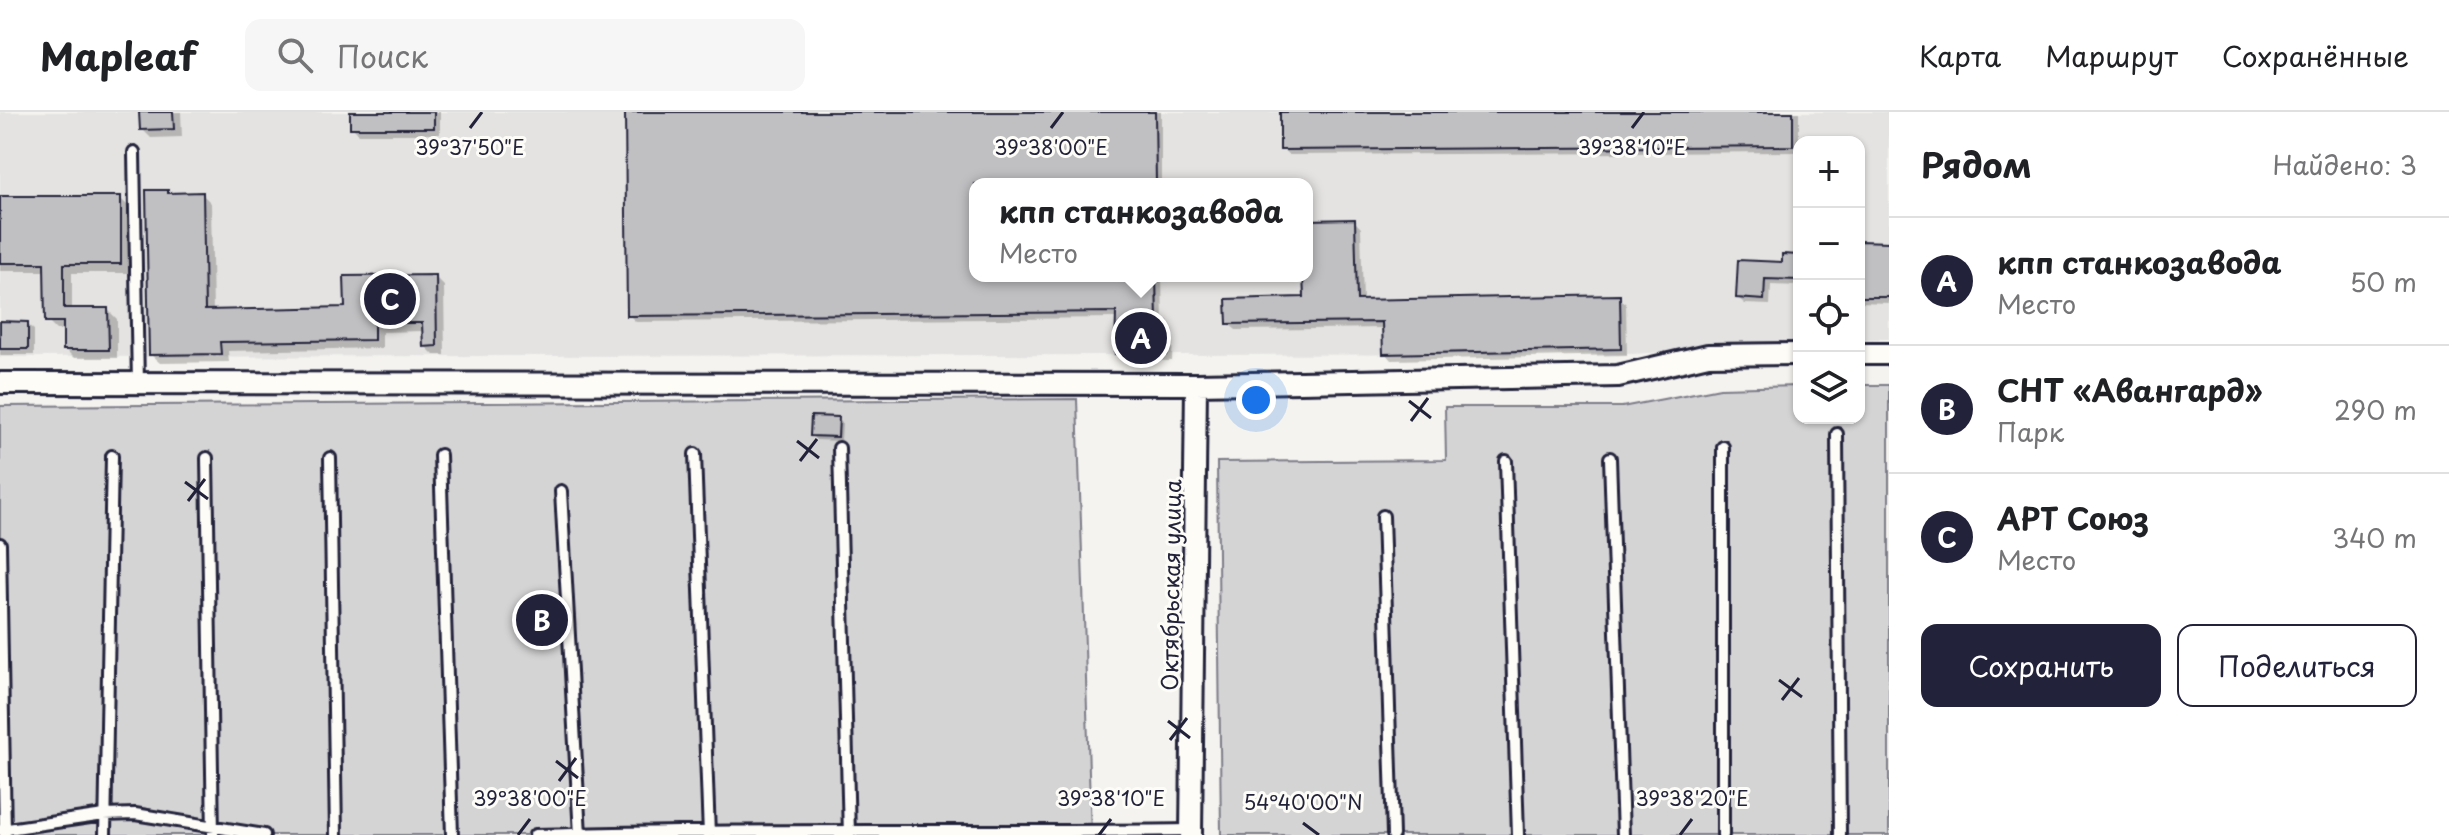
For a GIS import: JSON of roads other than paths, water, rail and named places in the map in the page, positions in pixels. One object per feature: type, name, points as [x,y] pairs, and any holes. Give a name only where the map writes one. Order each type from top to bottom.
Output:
[{"type":"street","points":[[0,383],[1196,384],[1618,376],[1708,355],[1793,354]]},
{"type":"street","points":[[1865,354],[1889,354]]},
{"type":"street","name":"Октябрьская улица","points":[[1191,832],[1196,384]]},
{"type":"lane","points":[[134,152],[138,385]]},
{"type":"lane","points":[[1837,434],[1840,835]]},
{"type":"lane","points":[[1723,447],[1723,835]]},
{"type":"lane","points":[[839,448],[849,833]]},
{"type":"lane","points":[[695,454],[709,834]]},
{"type":"lane","points":[[440,455],[452,835]]},
{"type":"lane","points":[[105,835],[112,456]]},
{"type":"lane","points":[[207,458],[212,831]]},
{"type":"lane","points":[[330,458],[336,835]]},
{"type":"lane","points":[[1610,458],[1623,835]]},
{"type":"lane","points":[[1506,461],[1518,835]]},
{"type":"lane","points":[[561,491],[580,834]]},
{"type":"lane","points":[[1383,516],[1393,835]]},
{"type":"lane","points":[[0,544],[3,832],[104,815],[135,814],[212,831],[264,835]]},
{"type":"lane","points":[[535,835],[1191,832]]},
{"type":"place","name":"АРТ Союз","points":[[390,299]]},
{"type":"place","name":"кпп станкозавода","points":[[1141,338]]},
{"type":"place","name":"СНТ «Авангард»","points":[[542,620]]}]
